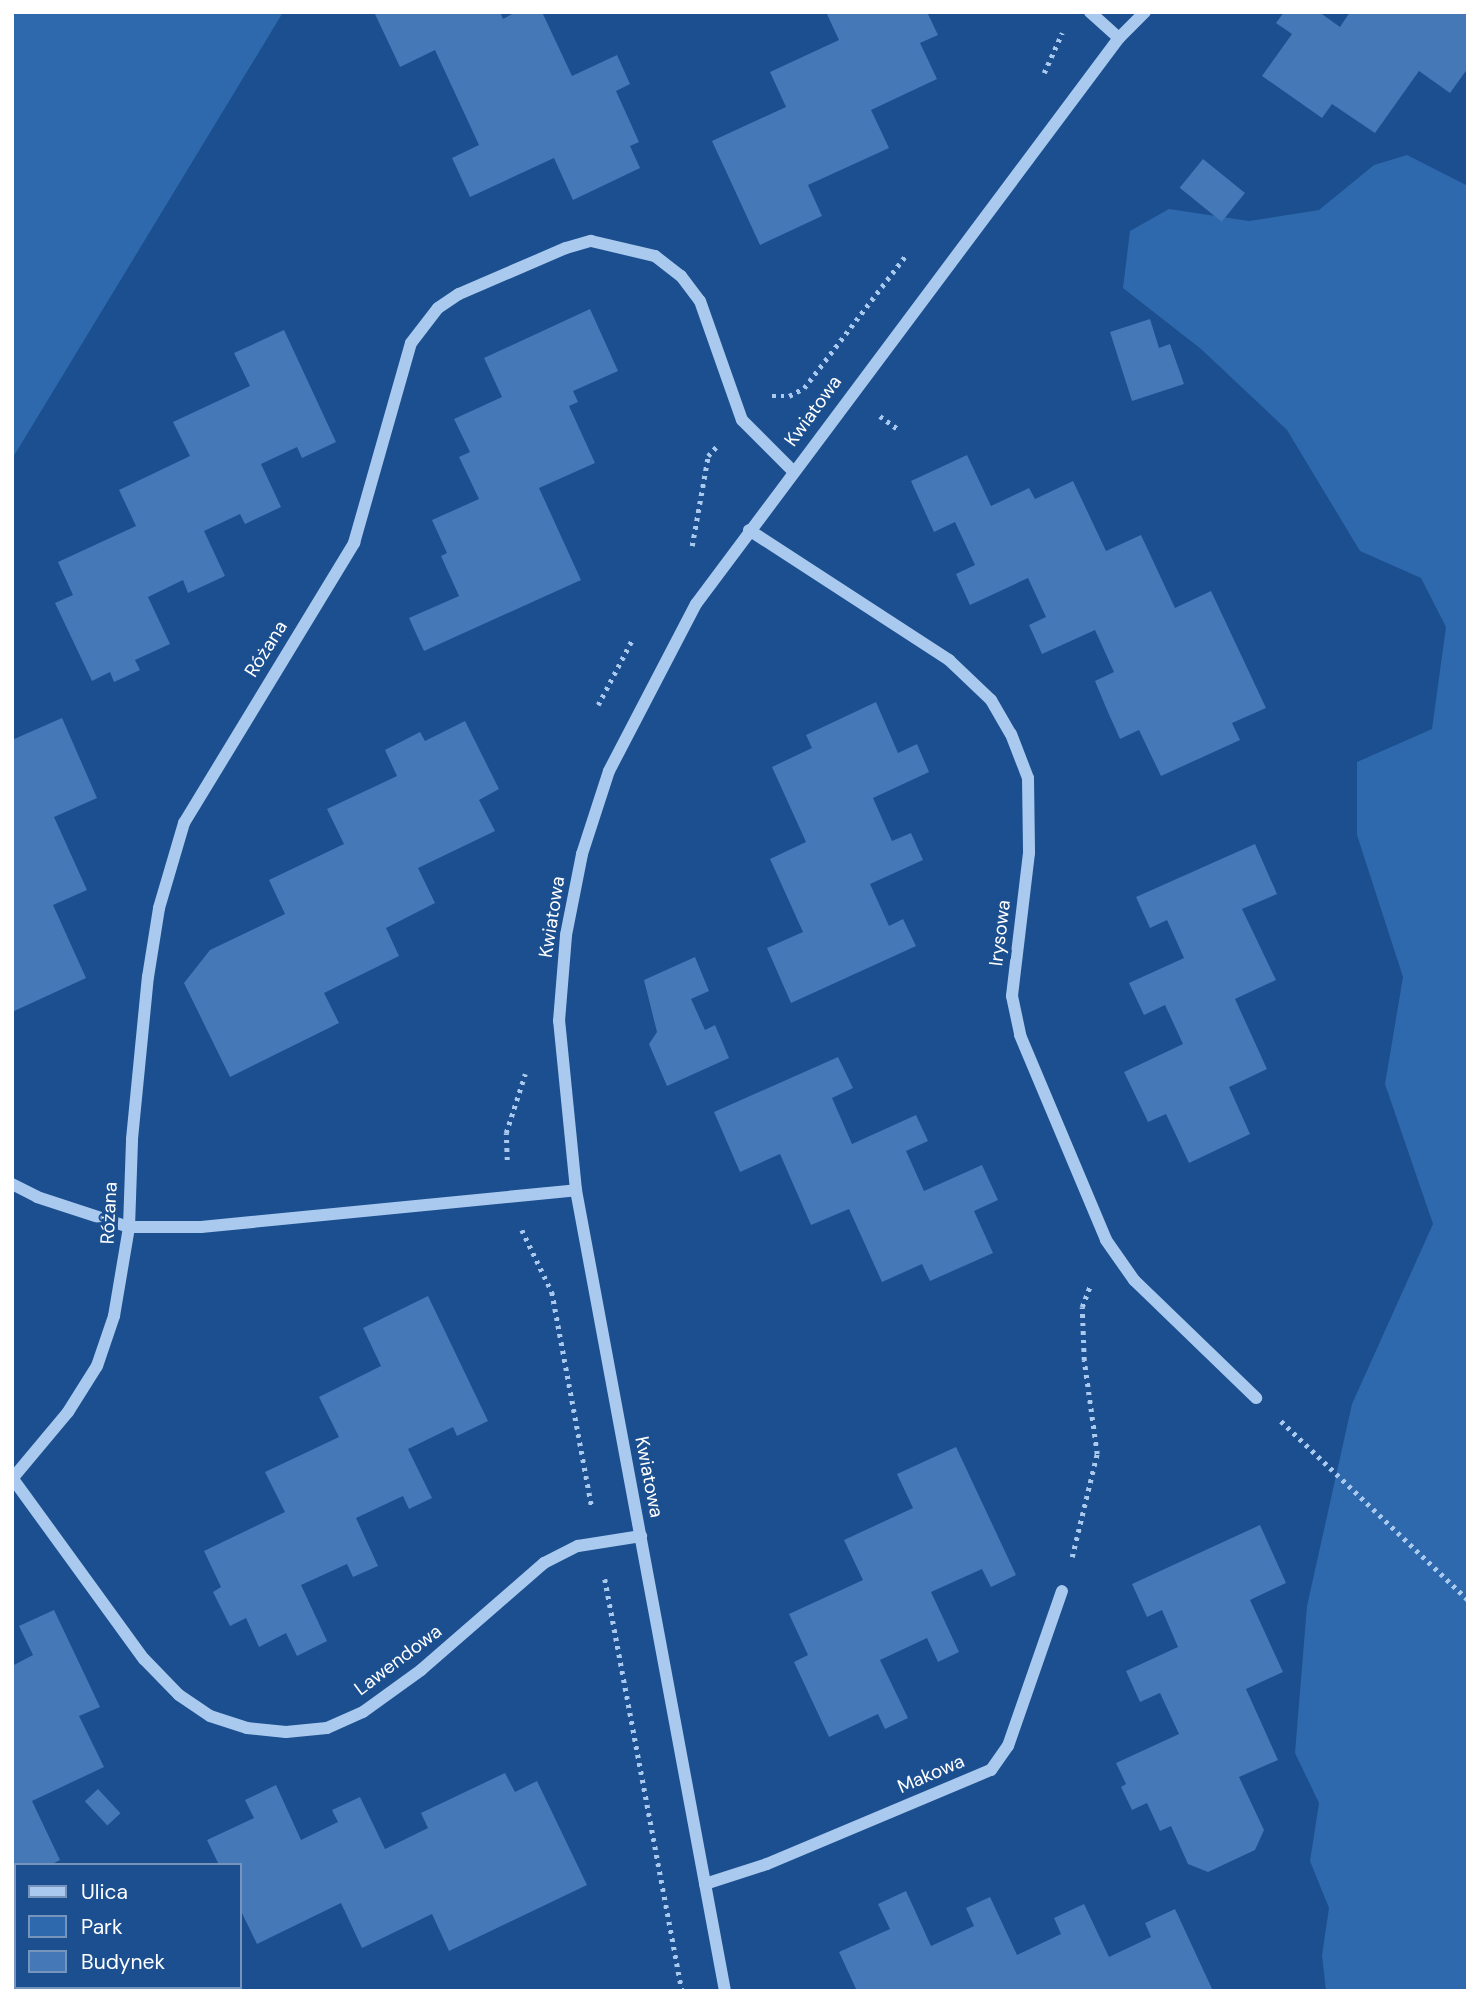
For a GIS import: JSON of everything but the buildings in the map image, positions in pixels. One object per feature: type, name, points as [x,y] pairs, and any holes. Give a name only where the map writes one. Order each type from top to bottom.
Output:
[{"type":"street","points":[[1090,12],[1119,38]]},
{"type":"street","name":"Kwiatowa","points":[[725,1991],[576,1190],[559,1021],[566,935],[582,854],[609,771],[696,604],[1119,38],[1145,12]]},
{"type":"street","name":"Różana","points":[[12,1479],[68,1412],[97,1366],[119,1294],[129,1227],[132,1139],[148,977],[159,908],[184,823],[354,543],[411,343],[438,309],[459,295],[566,248],[592,241],[619,244],[655,256],[681,276],[700,301],[742,420],[793,471]]},
{"type":"street","name":"Irysowa","points":[[749,530],[949,660],[991,700],[1012,734],[1028,778],[1029,853],[1012,996],[1020,1035],[1107,1240],[1135,1280],[1256,1398]]},
{"type":"street","points":[[12,1184],[37,1197],[129,1227],[201,1227],[514,1194],[576,1190]]},
{"type":"street","name":"Lawendowa","points":[[12,1479],[144,1659],[179,1695],[210,1716],[247,1728],[286,1732],[327,1728],[363,1712],[432,1661],[544,1563],[578,1546],[641,1536]]},
{"type":"street","name":"Makowa","points":[[705,1884],[767,1864],[991,1770],[1008,1746],[1062,1591]]},
{"type":"path","points":[[1039,84],[1070,22]]},
{"type":"path","points":[[685,558],[692,548],[708,456],[764,396],[789,396],[804,388],[913,247]]},
{"type":"path","points":[[596,709],[637,631]]},
{"type":"path","points":[[526,1065],[524,1090],[506,1133],[514,1194],[524,1236],[552,1292],[682,1991]]},
{"type":"path","points":[[1062,1591],[1089,1502],[1097,1454],[1084,1360],[1083,1307],[1107,1240]]},
{"type":"path","points":[[1256,1398],[1468,1600]]},
{"type":"green space","points":[[12,12],[282,14],[12,459]]},
{"type":"green space","points":[[1407,155],[1468,186],[1468,1991],[1326,1991],[1322,1955],[1329,1908],[1310,1861],[1319,1803],[1295,1753],[1307,1606],[1352,1404],[1433,1224],[1385,1084],[1403,977],[1357,835],[1357,762],[1432,729],[1446,627],[1421,578],[1360,551],[1287,430],[1201,349],[1123,288],[1130,231],[1169,209],[1249,221],[1319,210],[1374,165]]}]
